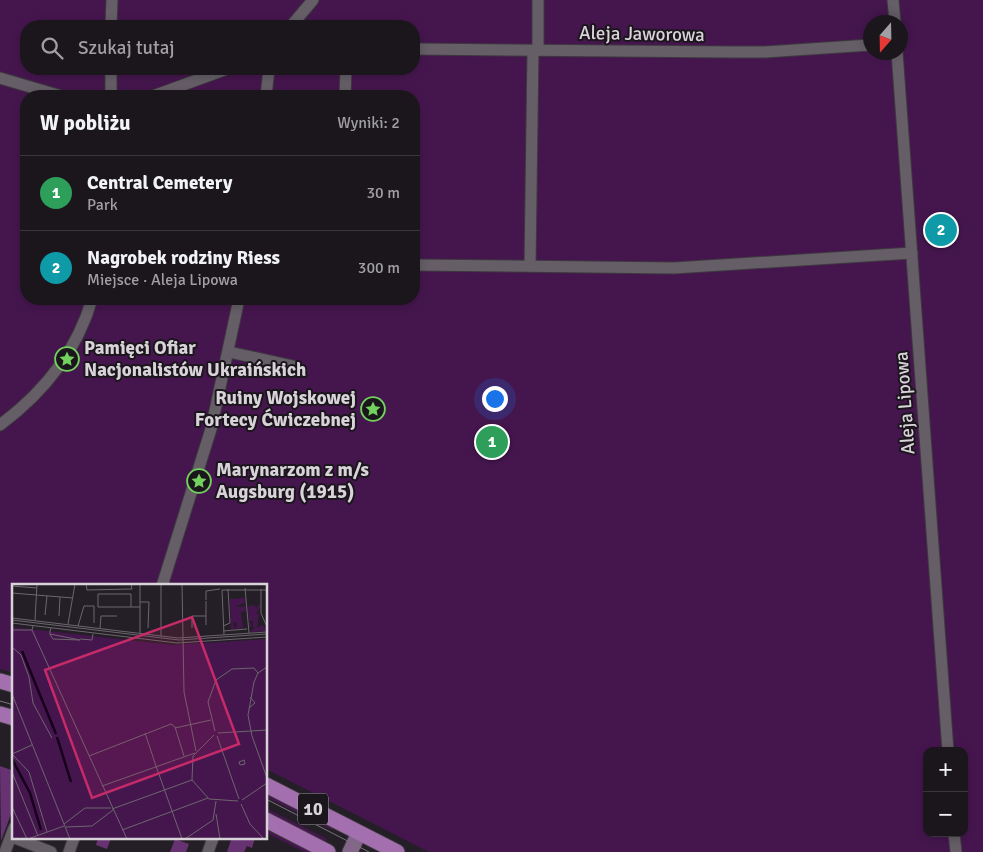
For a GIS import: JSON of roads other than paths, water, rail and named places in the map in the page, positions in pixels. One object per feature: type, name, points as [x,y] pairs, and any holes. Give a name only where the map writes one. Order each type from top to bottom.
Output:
[{"type":"main road","name":"10","points":[[268,786],[396,852]]},
{"type":"main road","name":"10","points":[[268,821],[328,852]]},
{"type":"street","points":[[112,0],[112,20]]},
{"type":"street","points":[[296,20],[313,0]]},
{"type":"street","points":[[530,266],[538,0]]},
{"type":"street","points":[[893,0],[894,15]]},
{"type":"street","name":"Aleja Jaworowa","points":[[420,49],[765,52],[863,45]]},
{"type":"street","name":"Aleja Lipowa","points":[[898,60],[948,747]]},
{"type":"street","points":[[111,75],[111,90]]},
{"type":"street","points":[[169,90],[211,75]]},
{"type":"street","points":[[267,90],[268,75]]},
{"type":"street","points":[[345,90],[346,75]]},
{"type":"street","points":[[0,78],[41,90]]},
{"type":"street","points":[[420,265],[674,268],[912,252]]},
{"type":"street","points":[[0,425],[24,406],[53,374],[78,335],[90,305]]},
{"type":"street","points":[[163,584],[211,429],[238,305]]},
{"type":"street","points":[[229,352],[293,366]]},
{"type":"street","points":[[350,852],[359,833]]},
{"type":"street","points":[[5,852],[12,837]]},
{"type":"street","points":[[954,837],[956,852]]},
{"type":"street","points":[[24,840],[51,852]]},
{"type":"street","points":[[69,852],[73,840]]},
{"type":"street","points":[[208,852],[213,840]]},
{"type":"tram line","points":[[0,701],[12,704]]},
{"type":"tram line","points":[[268,800],[369,852]]},
{"type":"place","name":"Nagrobek rodziny Riess","points":[[941,230]]},
{"type":"place","name":"Pamięci Ofiar Nacjonalistów Ukraińskich","points":[[67,359]]},
{"type":"place","name":"Ruiny Wojskowej Fortecy Ćwiczebnej","points":[[373,409]]},
{"type":"place","name":"Central Cemetery","points":[[492,442]]},
{"type":"place","name":"Marynarzom z m/s Augsburg (1915)","points":[[199,481]]}]
